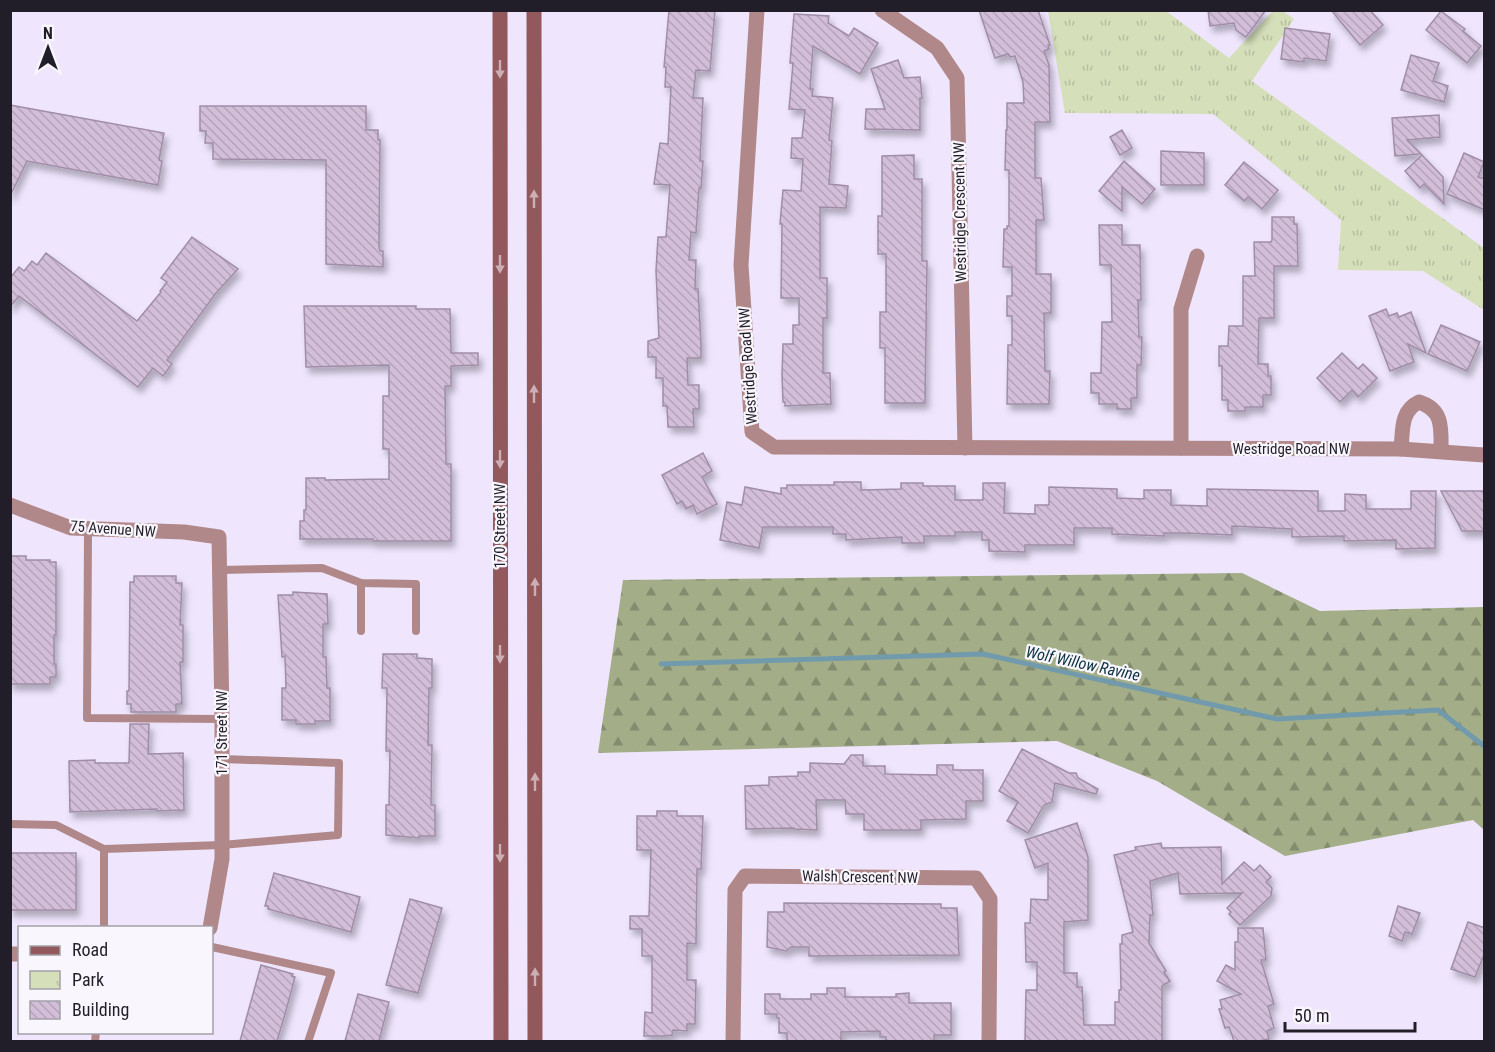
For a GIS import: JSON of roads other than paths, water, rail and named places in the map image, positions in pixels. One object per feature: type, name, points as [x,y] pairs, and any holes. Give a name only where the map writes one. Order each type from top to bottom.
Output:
[{"type":"main road","name":"170 Street NW","points":[[500,10],[501,1041]]},
{"type":"main road","points":[[534,10],[536,1040]]},
{"type":"main road","points":[[491,1041],[500,1018]]},
{"type":"street","name":"Westridge Road NW","points":[[757,10],[741,265],[752,432],[774,447],[1401,449],[1485,455]]},
{"type":"street","name":"Westridge Crescent NW","points":[[882,10],[938,48],[957,78],[965,448]]},
{"type":"street","points":[[1180,448],[1180,309],[1197,256]]},
{"type":"street","points":[[1401,449],[1405,414],[1419,402],[1429,405],[1437,414],[1441,428],[1441,451]]},
{"type":"street","name":"75 Avenue NW","points":[[10,506],[71,528],[184,532],[219,537]]},
{"type":"street","name":"171 Street NW","points":[[210,926],[222,859],[219,537]]},
{"type":"street","name":"Walsh Crescent NW","points":[[733,1041],[735,890],[745,876],[756,876],[976,878],[990,898],[989,1041]]},
{"type":"lane","points":[[88,530],[87,718],[222,719]]},
{"type":"lane","points":[[220,570],[322,568],[361,583],[416,584],[416,631]]},
{"type":"lane","points":[[361,583],[361,631]]},
{"type":"lane","points":[[10,824],[56,825],[104,849],[222,844],[338,835],[339,763],[222,759]]},
{"type":"lane","points":[[104,849],[104,926]]},
{"type":"lane","points":[[213,947],[331,973],[308,1041]]},
{"type":"waterway","name":"Wolf Willow Ravine","points":[[661,664],[983,654],[1277,719],[1438,710],[1484,746]]}]
